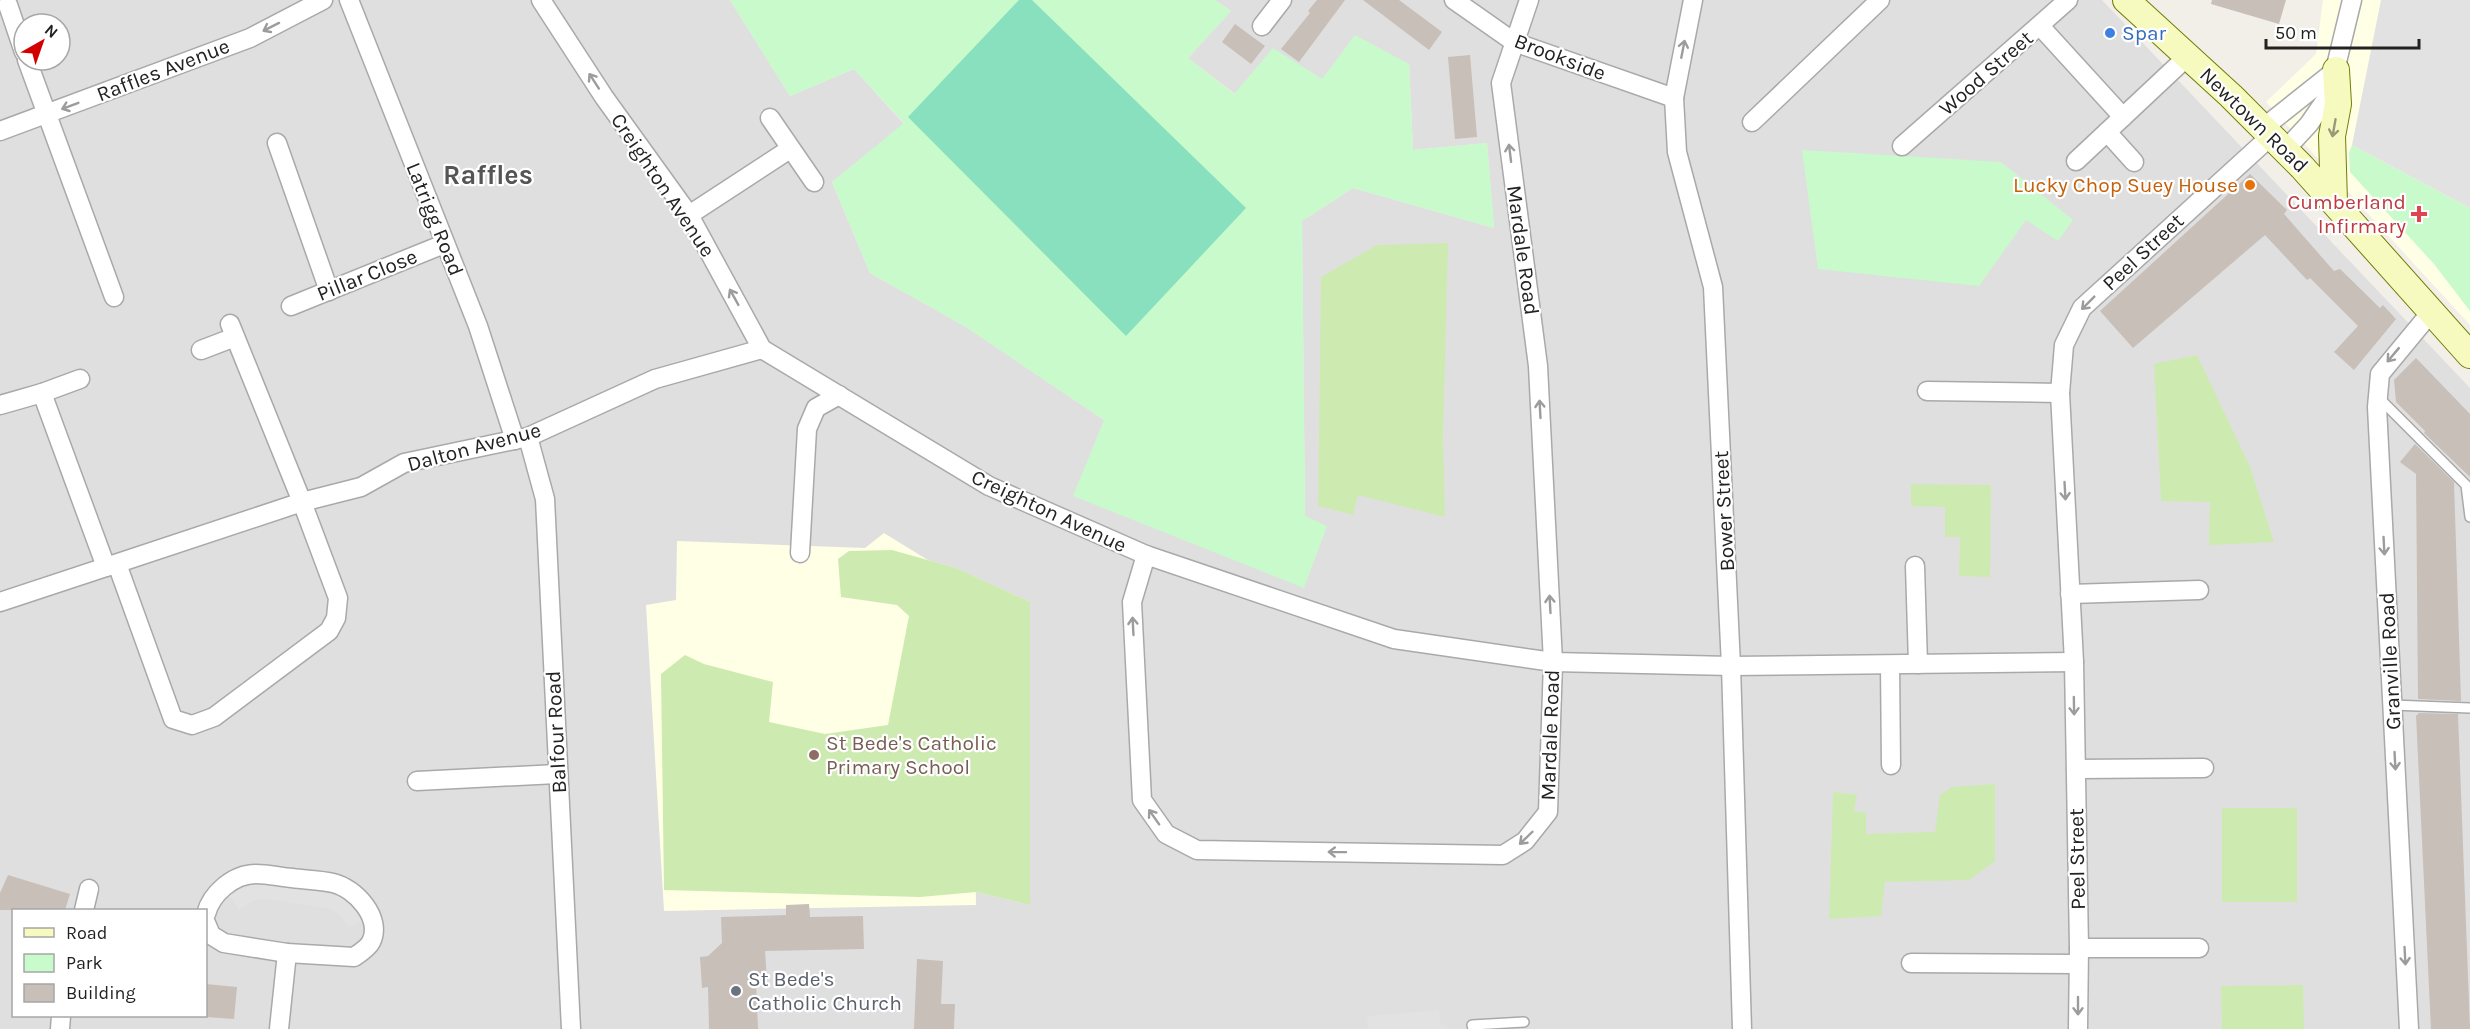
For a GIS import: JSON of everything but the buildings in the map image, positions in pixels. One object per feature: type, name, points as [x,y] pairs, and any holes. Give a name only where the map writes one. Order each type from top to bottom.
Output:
[{"type":"main road","name":"Newtown Road","points":[[2126,0],[2273,138],[2334,202],[2470,355]]},
{"type":"main road","points":[[2334,202],[2332,136],[2338,104],[2336,70]]},
{"type":"street","name":"Raffles Avenue","points":[[0,131],[250,38],[323,0]]},
{"type":"street","name":"Latrigg Road","points":[[349,0],[521,439]]},
{"type":"street","name":"Creighton Avenue","points":[[540,0],[604,97],[689,215],[762,349],[989,486],[1146,555],[1394,639],[1553,662],[1731,666],[2074,662]]},
{"type":"street","points":[[1262,26],[1282,0]]},
{"type":"street","name":"Brookside","points":[[1454,0],[1514,42],[1674,98]]},
{"type":"street","name":"Mardale Road","points":[[1146,555],[1132,602],[1142,800],[1166,834],[1197,850],[1503,855],[1525,841],[1548,812],[1553,662],[1538,366],[1501,82],[1529,0]]},
{"type":"street","name":"Bower Street","points":[[1693,0],[1674,98],[1677,152],[1713,287],[1731,666],[1742,1029]]},
{"type":"street","points":[[1752,122],[1880,0]]},
{"type":"street","name":"Wood Street","points":[[1902,146],[2068,0]]},
{"type":"street","points":[[2273,138],[2309,124],[2329,95],[2352,0]]},
{"type":"street","points":[[8,5],[12,17]]},
{"type":"street","points":[[2040,26],[2123,117]]},
{"type":"street","points":[[2076,161],[2188,56]]},
{"type":"street","points":[[2273,138],[2336,70]]},
{"type":"street","points":[[31,72],[114,297]]},
{"type":"street","points":[[770,118],[814,182]]},
{"type":"street","points":[[2108,132],[2134,162]]},
{"type":"street","name":"Peel Street","points":[[2078,1029],[2074,662],[2060,393],[2064,345],[2082,308],[2273,138]]},
{"type":"street","points":[[277,144],[329,291]]},
{"type":"street","points":[[689,215],[790,149]]},
{"type":"street","name":"Pillar Close","points":[[291,306],[444,244]]},
{"type":"street","name":"Granville Road","points":[[2409,1029],[2378,397],[2380,374],[2432,311]]},
{"type":"street","points":[[42,393],[173,719],[192,725],[214,717],[329,631],[336,618],[338,598],[302,502],[232,330],[201,350]]},
{"type":"street","name":"Dalton Avenue","points":[[0,602],[302,502],[361,487],[404,463],[521,439],[655,379],[762,349]]},
{"type":"street","points":[[0,405],[80,379]]},
{"type":"street","points":[[1927,391],[2060,393]]},
{"type":"street","points":[[801,553],[807,429],[816,408],[839,395]]},
{"type":"street","name":"Balfour Road","points":[[521,439],[545,499],[571,1029]]},
{"type":"street","points":[[1915,566],[1918,664]]},
{"type":"street","points":[[2070,594],[2199,590]]},
{"type":"street","points":[[1890,665],[1891,765]]},
{"type":"street","points":[[2076,769],[2204,768]]},
{"type":"street","points":[[417,781],[557,774]]},
{"type":"street","points":[[207,912],[210,902],[220,890],[240,877],[254,874],[335,883],[358,898],[369,910],[374,931],[371,943],[354,957],[287,953],[217,940],[211,935],[207,925]]},
{"type":"street","points":[[84,909],[89,889]]},
{"type":"street","points":[[1911,963],[2199,948]]},
{"type":"street","points":[[279,1029],[287,953]]},
{"type":"lane","points":[[2378,397],[2466,485],[2470,517]]},
{"type":"lane","points":[[2392,705],[2470,708]]},
{"type":"lane","points":[[1473,1029],[1472,1025],[1524,1022]]},
{"type":"shaded area","points":[[0,0],[730,0],[790,96],[854,69],[904,124],[832,182],[870,273],[966,327],[1104,420],[1305,516],[1302,221],[1353,188],[1494,228],[1487,143],[1413,150],[1409,64],[1235,94],[1188,58],[1231,11],[1215,0],[2102,0],[2470,388],[2470,1029],[0,1029]],"holes":[[[914,556],[956,568],[1030,602],[1030,905],[976,892],[920,897]]]},
{"type":"shaded area","name":"Cumberland Infirmary","points":[[2323,0],[2470,0],[2470,325],[2266,102],[2316,54]]},
{"type":"shaded area","points":[[2381,0],[2470,0],[2470,208],[2352,145]]},
{"type":"shaded area","name":"St Bede's Catholic Primary School","points":[[884,533],[970,586],[976,905],[664,911],[646,605],[676,600],[677,541],[865,548]]},
{"type":"shaded area","points":[[255,881],[339,895],[354,906],[364,920],[349,928],[340,915],[330,909],[267,899],[254,900],[239,910],[229,895],[237,888]]},
{"type":"shaded area","points":[[1439,1010],[1441,1026],[1452,1029],[1366,1029],[1368,1028],[1367,1016]]},
{"type":"green space","points":[[730,0],[1215,0],[1231,11],[1188,58],[1234,94],[1273,48],[1322,79],[1355,35],[1409,64],[1413,150],[1487,143],[1494,228],[1353,188],[1302,221],[1305,516],[1327,526],[1304,588],[1073,496],[1104,420],[966,327],[870,273],[832,182],[904,123],[854,69],[790,96]]},
{"type":"green space","points":[[1019,0],[1032,0],[1246,208],[1126,336],[908,117]]},
{"type":"green space","points":[[2352,145],[2470,208],[2470,311],[2434,264],[2350,172],[2349,153]]},
{"type":"green space","points":[[1802,150],[2001,162],[2073,220],[2058,241],[2026,220],[1979,286],[1818,269]]},
{"type":"green space","points":[[1448,243],[1443,436],[1445,517],[1358,495],[1353,515],[1318,506],[1321,277],[1377,245]]},
{"type":"green space","points":[[2197,355],[2250,467],[2274,542],[2209,545],[2210,502],[2161,501],[2154,364]]},
{"type":"green space","points":[[1911,484],[1991,485],[1990,577],[1959,576],[1960,537],[1945,537],[1945,507],[1911,506]]},
{"type":"green space","name":"St Bede's Catholic Primary School","points":[[892,550],[956,568],[1030,602],[1030,905],[976,892],[920,897],[664,890],[661,674],[685,655],[704,664],[773,682],[769,722],[825,734],[888,725],[909,616],[897,605],[841,597],[838,559],[849,551]]},
{"type":"green space","points":[[1995,784],[1995,861],[1969,880],[1885,882],[1881,916],[1829,919],[1833,792],[1857,795],[1854,812],[1866,812],[1866,834],[1935,832],[1940,795],[1952,787]]},
{"type":"green space","points":[[2222,808],[2297,808],[2297,902],[2222,902]]},
{"type":"green space","points":[[2303,985],[2304,1029],[2222,1029],[2221,986]]},
{"type":"place","name":"Spar","points":[[2110,33]]},
{"type":"place","name":"Lucky Chop Suey House","points":[[2250,185]]},
{"type":"place","name":"Cumberland Infirmary","points":[[2419,214]]},
{"type":"place","name":"St Bede's Catholic Primary School","points":[[814,755]]},
{"type":"place","name":"St Bede's Catholic Church","points":[[736,991]]},
{"type":"district","name":"Raffles","points":[[488,175]]}]
